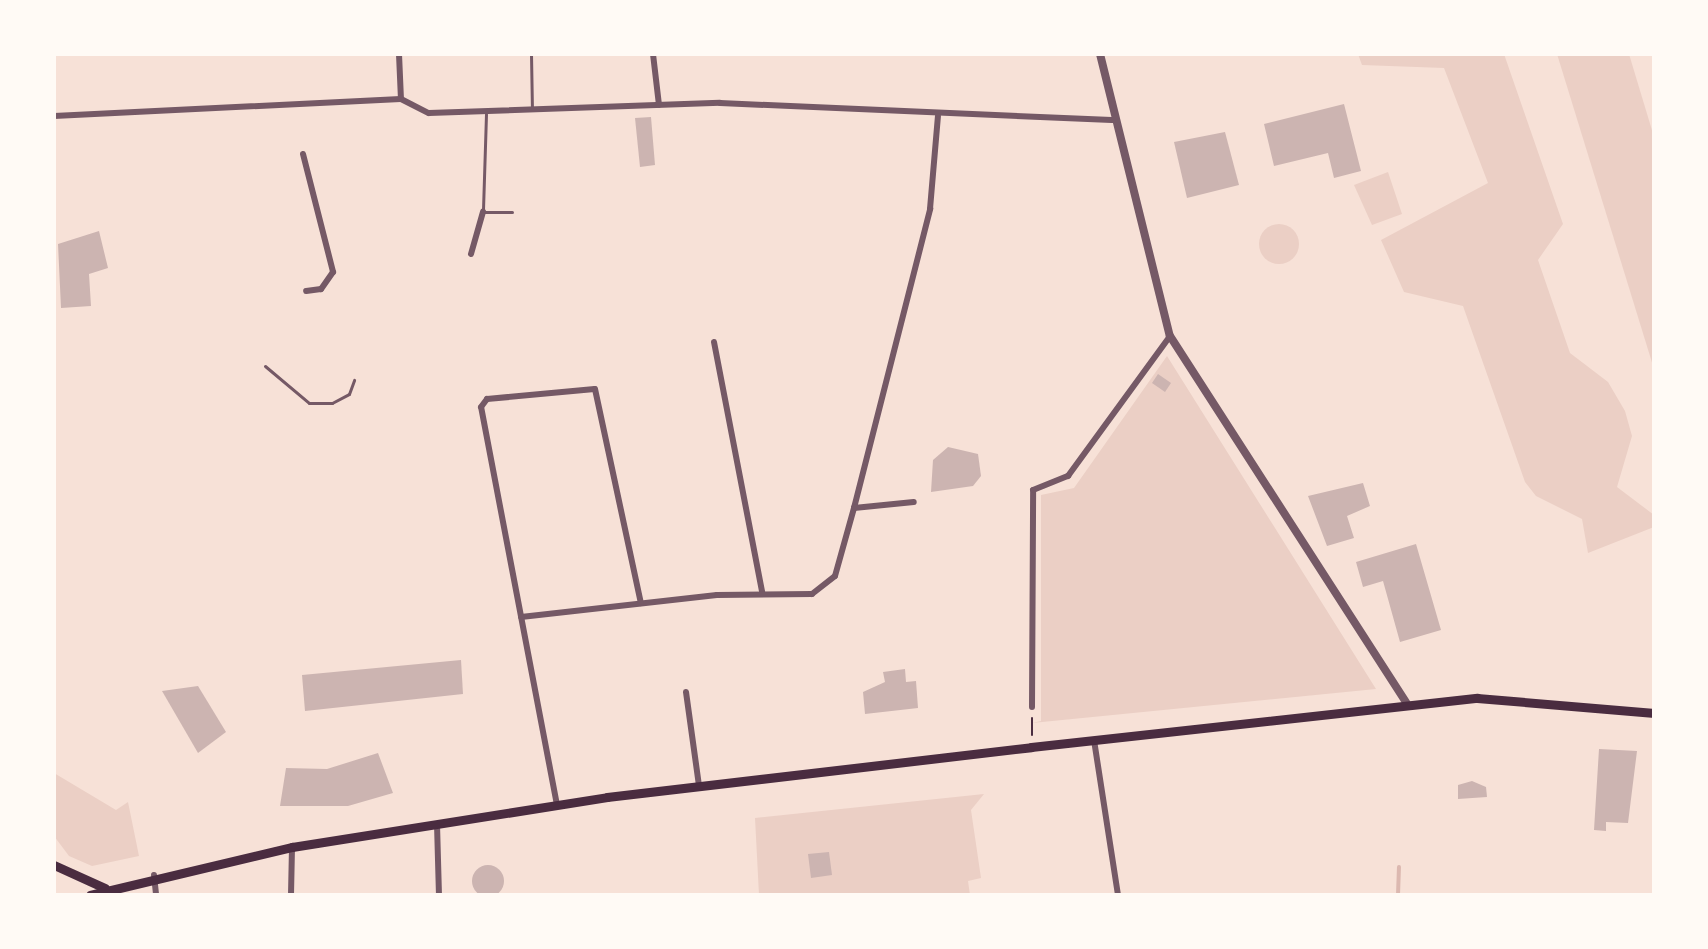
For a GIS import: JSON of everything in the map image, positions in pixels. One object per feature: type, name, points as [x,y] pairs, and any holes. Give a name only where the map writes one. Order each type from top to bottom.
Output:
[{"type":"main road","points":[[90,895],[154,875],[292,847],[557,805],[1031,744],[1094,740],[1477,698],[1654,713]]},
{"type":"main road","points":[[54,865],[105,888]]},
{"type":"street","points":[[399,54],[401,99]]},
{"type":"street","points":[[653,54],[659,105]]},
{"type":"street","points":[[1100,54],[1112,120],[1170,336],[1407,704]]},
{"type":"street","points":[[54,116],[401,99],[429,113],[486,114],[659,105],[1112,120]]},
{"type":"street","points":[[521,617],[762,592],[778,598],[825,588],[835,576],[930,209],[938,116]]},
{"type":"street","points":[[303,154],[333,272],[321,289],[306,291]]},
{"type":"street","points":[[471,254],[483,212]]},
{"type":"street","points":[[1032,707],[1033,490],[1068,476],[1170,336]]},
{"type":"street","points":[[714,342],[762,592]]},
{"type":"street","points":[[557,805],[481,407],[487,399],[595,389],[641,603]]},
{"type":"street","points":[[854,508],[914,502]]},
{"type":"street","points":[[686,692],[699,786]]},
{"type":"street","points":[[1094,740],[1118,895]]},
{"type":"street","points":[[437,824],[439,895]]},
{"type":"street","points":[[291,895],[292,847]]},
{"type":"street","points":[[154,875],[156,895]]},
{"type":"lane","points":[[531,54],[532,112]]},
{"type":"lane","points":[[486,114],[483,212],[512,212]]},
{"type":"lane","points":[[265,366],[309,403],[332,403],[349,394],[354,380]]},
{"type":"path","points":[[1031,744],[1032,707]]},
{"type":"shaded area","points":[[1358,54],[1504,54],[1563,224],[1538,260],[1570,353],[1608,382],[1625,411],[1632,436],[1617,487],[1654,515],[1654,527],[1588,553],[1582,519],[1536,496],[1525,482],[1463,306],[1404,292],[1381,240],[1488,183],[1444,68],[1362,65]]},
{"type":"shaded area","points":[[1557,54],[1629,54],[1654,137],[1654,369]]},
{"type":"shaded area","points":[[1388,172],[1402,214],[1372,225],[1354,185]]},
{"type":"shaded area","points":[[1279,224],[1293,230],[1299,244],[1293,258],[1279,264],[1265,258],[1259,244],[1265,230]]},
{"type":"shaded area","points":[[1167,356],[1376,689],[1032,723],[1041,721],[1041,495],[1074,488]]},
{"type":"shaded area","points":[[54,773],[116,810],[128,802],[139,856],[92,866],[69,856],[54,836]]},
{"type":"shaded area","points":[[984,794],[971,810],[981,878],[968,881],[970,895],[759,895],[755,818]]},
{"type":"building","points":[[1344,104],[1361,171],[1334,178],[1328,153],[1274,166],[1264,124]]},
{"type":"building","points":[[651,117],[655,165],[640,167],[635,118]]},
{"type":"building","points":[[1225,132],[1239,185],[1187,198],[1174,142]]},
{"type":"building","points":[[99,231],[108,268],[89,274],[91,306],[61,308],[58,244]]},
{"type":"building","points":[[1158,374],[1171,383],[1165,392],[1152,383]]},
{"type":"building","points":[[948,447],[978,454],[981,476],[973,486],[931,492],[933,460]]},
{"type":"building","points":[[1363,483],[1370,506],[1347,516],[1354,538],[1327,546],[1308,496]]},
{"type":"building","points":[[1416,544],[1441,630],[1400,642],[1383,581],[1363,587],[1356,562]]},
{"type":"building","points":[[461,660],[463,694],[305,711],[302,675]]},
{"type":"building","points":[[905,669],[906,682],[916,681],[918,708],[865,714],[863,692],[885,682],[883,672]]},
{"type":"building","points":[[198,686],[226,732],[198,753],[162,691]]},
{"type":"building","points":[[1599,749],[1637,751],[1628,823],[1606,822],[1606,831],[1594,830]]},
{"type":"building","points":[[378,753],[393,793],[348,806],[280,806],[286,768],[327,769]]},
{"type":"building","points":[[1472,781],[1486,787],[1487,797],[1458,799],[1458,785]]},
{"type":"building","points":[[829,852],[832,875],[811,878],[808,854]]},
{"type":"building","points":[[488,865],[499,870],[504,881],[499,892],[488,897],[477,892],[472,881],[477,870]]},
{"type":"waterway","points":[[1398,895],[1399,867]]}]
